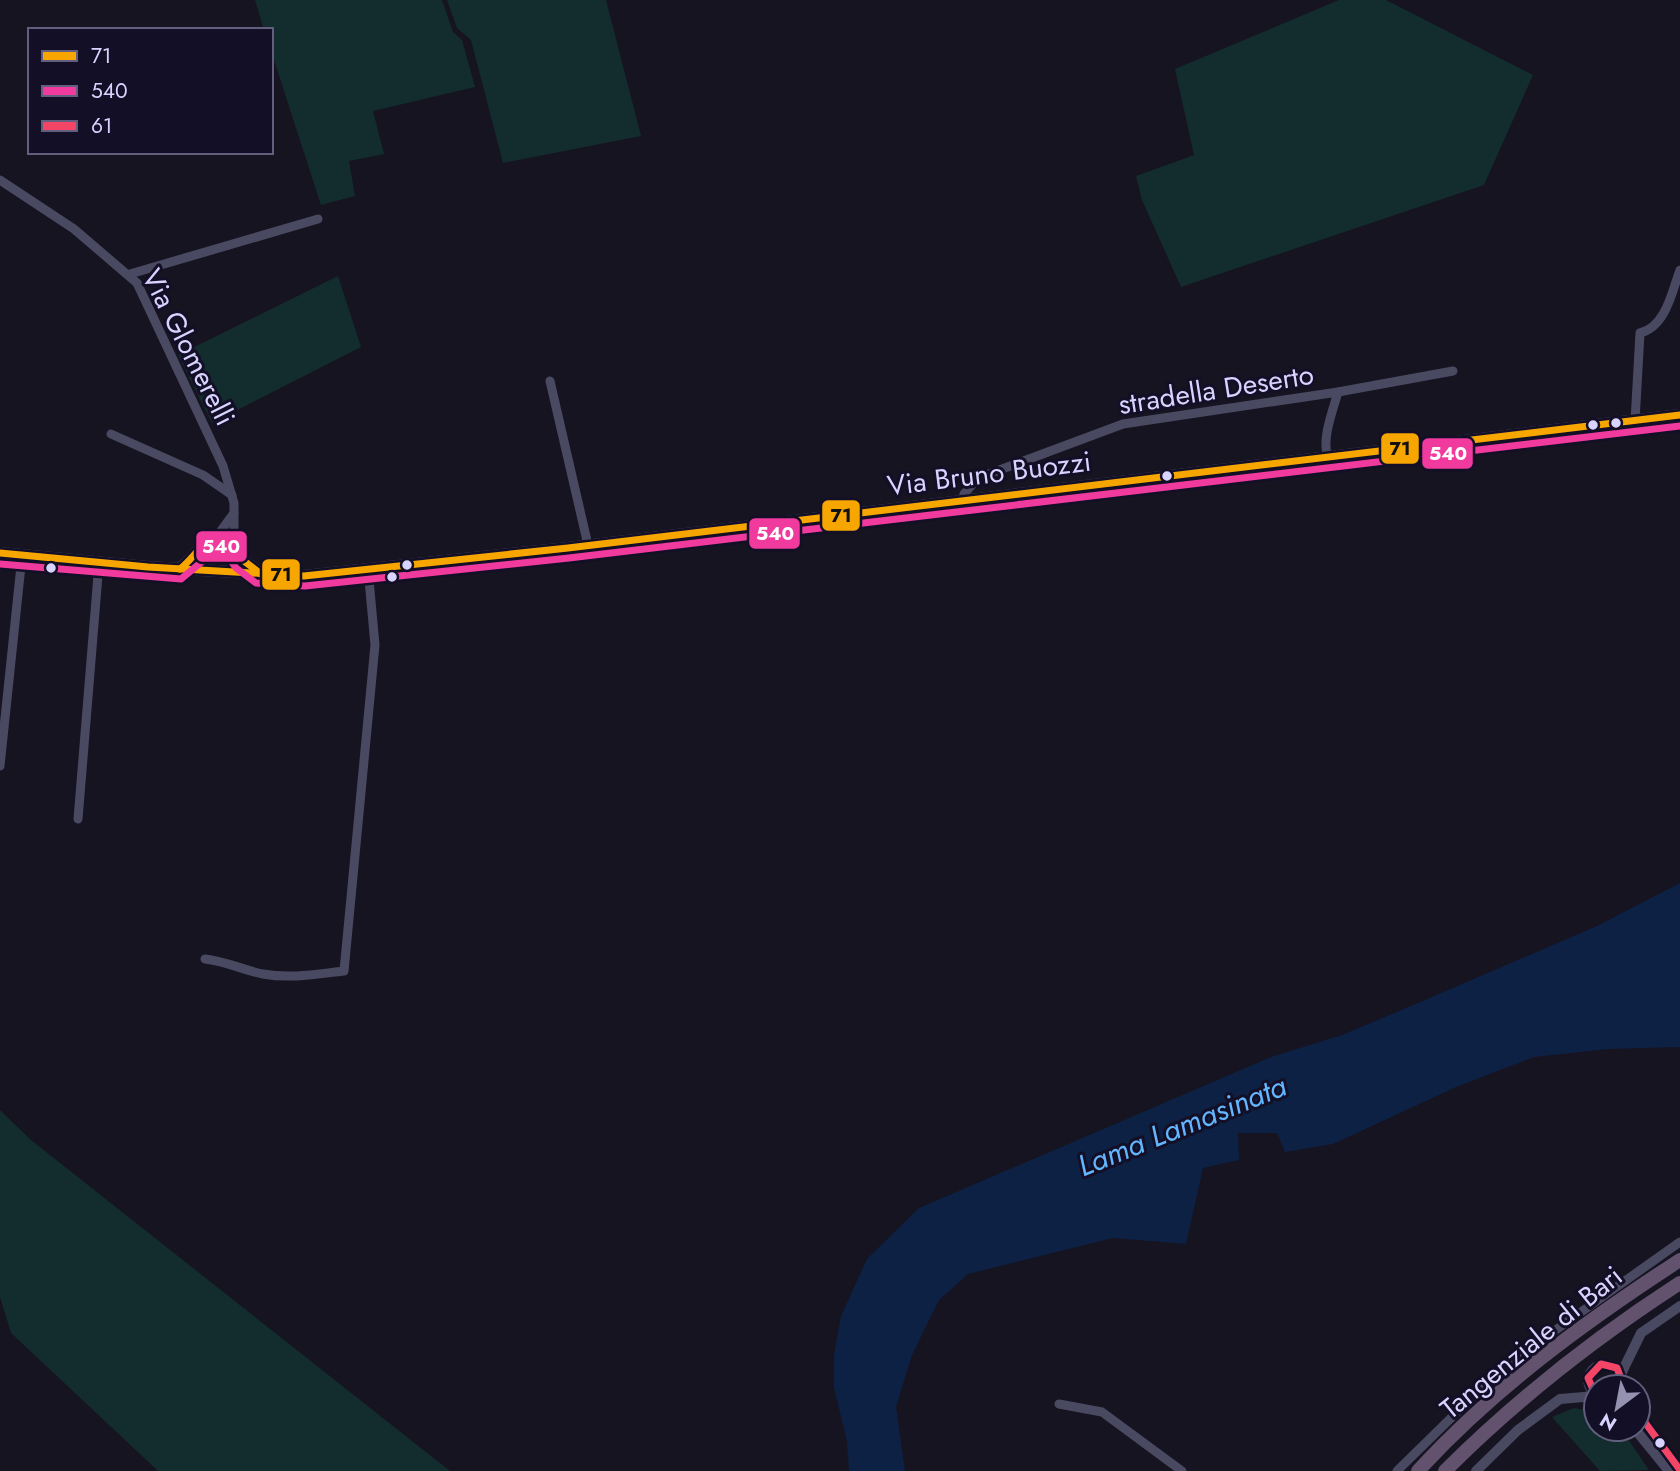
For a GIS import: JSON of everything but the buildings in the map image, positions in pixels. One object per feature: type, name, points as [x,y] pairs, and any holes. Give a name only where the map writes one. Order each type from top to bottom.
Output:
[{"type":"highway","name":"Tangenziale di Bari","points":[[1418,1471],[1467,1421],[1533,1365],[1680,1260]]},
{"type":"highway","name":"Tangenziale di Bari","points":[[1445,1471],[1498,1417],[1580,1351],[1680,1283]]},
{"type":"main road","name":"Via Bruno Buozzi","points":[[180,569],[304,576],[588,545],[1680,415]]},
{"type":"main road","points":[[0,554],[180,569],[201,550],[207,539],[218,535],[236,548],[261,574]]},
{"type":"main road","points":[[201,550],[203,562],[217,571],[234,565],[236,548]]},
{"type":"street","name":"Via Glomerelli","points":[[0,180],[75,229],[130,274],[137,283],[223,466],[235,511],[236,548]]},
{"type":"street","points":[[130,274],[318,219]]},
{"type":"street","points":[[1635,421],[1640,333],[1648,331],[1662,317],[1680,270]]},
{"type":"street","name":"stradella Deserto","points":[[963,501],[964,494],[978,478],[1123,424],[1338,393],[1453,371]]},
{"type":"street","points":[[550,381],[588,545]]},
{"type":"street","points":[[1328,457],[1325,451],[1338,393]]},
{"type":"street","points":[[111,435],[203,475],[232,495]]},
{"type":"street","points":[[203,475],[216,474],[223,466]]},
{"type":"street","points":[[218,535],[235,511]]},
{"type":"street","points":[[0,766],[4,680],[22,556]]},
{"type":"street","points":[[78,819],[99,563]]},
{"type":"street","points":[[205,959],[220,960],[263,974],[288,977],[344,971],[375,645],[368,569]]},
{"type":"street","points":[[1397,1471],[1502,1368],[1680,1242]]},
{"type":"street","points":[[1625,1373],[1641,1333],[1680,1306]]},
{"type":"street","points":[[1590,1373],[1594,1367],[1610,1364],[1616,1373]]},
{"type":"street","points":[[1476,1471],[1518,1430],[1560,1399],[1582,1397]]},
{"type":"street","points":[[1059,1404],[1101,1412],[1182,1471]]},
{"type":"street","points":[[1652,1432],[1680,1470]]},
{"type":"street","points":[[1646,1443],[1669,1471]]},
{"type":"green space","points":[[255,0],[442,0],[453,32],[462,40],[475,87],[373,111],[384,154],[349,161],[355,196],[321,205],[273,57],[273,28],[263,28]]},
{"type":"green space","points":[[447,0],[606,0],[641,136],[503,163],[471,40],[457,28]]},
{"type":"green space","points":[[1339,0],[1386,0],[1533,75],[1484,185],[1181,287],[1142,200],[1136,176],[1194,155],[1175,69]]},
{"type":"green space","points":[[338,276],[361,347],[212,423],[178,355]]},
{"type":"green space","points":[[0,1110],[31,1140],[450,1471],[158,1471],[11,1333],[0,1297]]},
{"type":"green space","points":[[1574,1408],[1582,1409],[1582,1443],[1631,1443],[1649,1470],[1600,1471],[1552,1417]]},
{"type":"water","name":"Lama Lamasinata","points":[[1680,883],[1680,1047],[1608,1049],[1534,1057],[1456,1087],[1333,1144],[1285,1152],[1277,1133],[1238,1133],[1239,1160],[1203,1168],[1186,1244],[1113,1238],[968,1274],[939,1300],[912,1355],[896,1407],[905,1471],[849,1471],[847,1441],[834,1388],[834,1354],[841,1316],[867,1259],[919,1208],[1271,1057],[1342,1035],[1418,1003],[1597,926]]},
{"type":"transit line","name":"71","points":[[0,553],[148,567],[304,576],[568,548],[1680,415]]},
{"type":"transit line","name":"540","points":[[0,564],[181,579],[221,546],[236,568],[256,583],[305,586],[569,558],[1680,426]]},
{"type":"transit line","name":"71","points":[[180,569],[208,541],[222,537],[230,538],[244,561],[261,574]]},
{"type":"transit line","name":"61","points":[[1593,1373],[1601,1364],[1617,1368],[1619,1373]]},
{"type":"transit line","name":"61","points":[[1652,1432],[1680,1470]]}]
